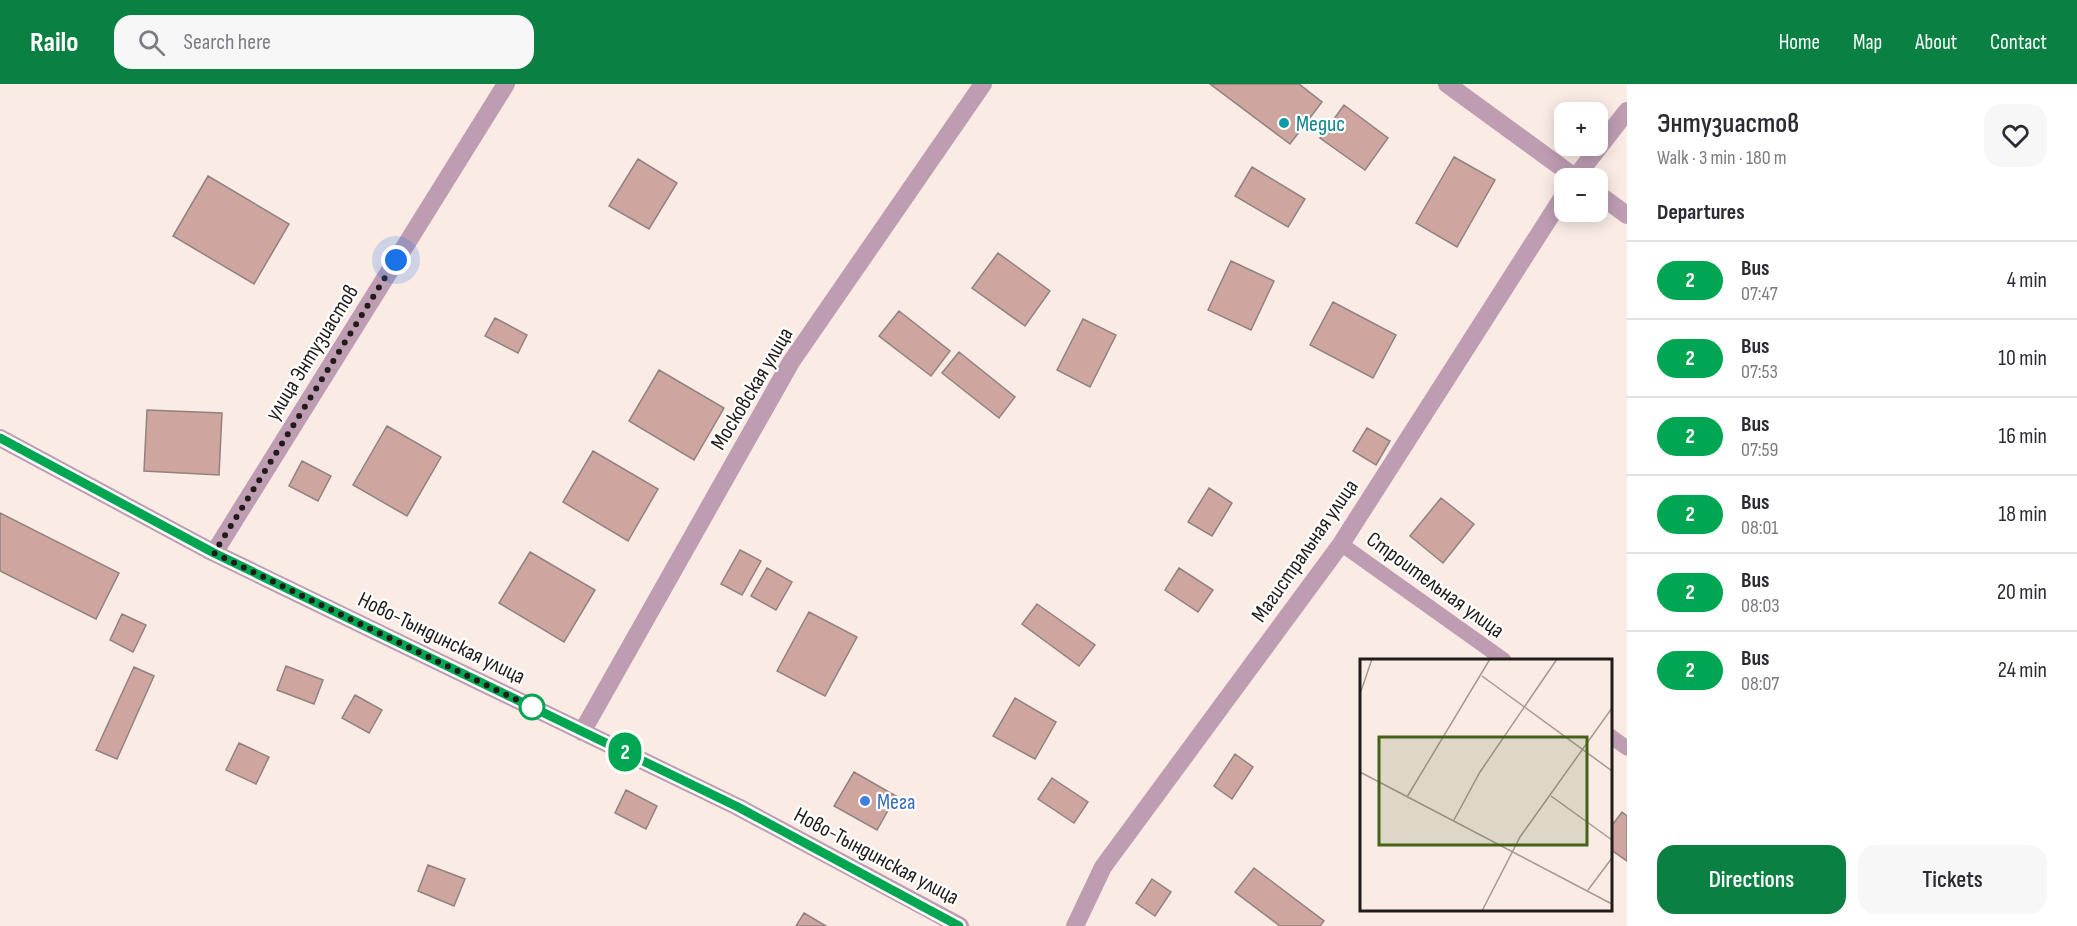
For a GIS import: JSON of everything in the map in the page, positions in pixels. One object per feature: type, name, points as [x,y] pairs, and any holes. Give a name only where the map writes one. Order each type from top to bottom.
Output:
[{"type":"street","name":"улица Энтузиастов","points":[[214,553],[506,84]]},
{"type":"street","name":"Московская улица","points":[[582,732],[791,362],[983,84]]},
{"type":"street","points":[[1447,84],[1561,168]]},
{"type":"street","points":[[1583,168],[1627,111]]},
{"type":"street","points":[[1608,201],[1627,215]]},
{"type":"street","name":"Магистральная улица","points":[[1075,926],[1103,867],[1341,544],[1554,211]]},
{"type":"street","name":"Ново-Тындинская улица","points":[[0,438],[214,553],[738,807],[960,926]]},
{"type":"lane","name":"Строительная улица","points":[[1341,544],[1503,659]]},
{"type":"lane","points":[[1612,737],[1627,748]]},
{"type":"building","name":"Медис","points":[[1210,84],[1299,84],[1322,102],[1290,144]]},
{"type":"building","points":[[1344,105],[1388,138],[1365,170],[1320,138]]},
{"type":"building","points":[[1454,157],[1495,180],[1457,247],[1416,223]]},
{"type":"building","points":[[638,159],[677,183],[649,229],[609,206]]},
{"type":"building","points":[[1252,167],[1305,199],[1288,227],[1235,196]]},
{"type":"building","points":[[208,176],[289,224],[254,284],[173,236]]},
{"type":"building","points":[[998,253],[1050,291],[1025,326],[972,288]]},
{"type":"building","points":[[1231,261],[1274,281],[1251,330],[1208,310]]},
{"type":"building","points":[[1333,302],[1396,335],[1373,378],[1310,345]]},
{"type":"building","points":[[899,311],[950,351],[931,376],[879,336]]},
{"type":"building","points":[[495,318],[527,335],[518,353],[485,336]]},
{"type":"building","points":[[1083,319],[1116,335],[1090,387],[1057,370]]},
{"type":"building","points":[[959,352],[1015,397],[999,418],[942,373]]},
{"type":"building","points":[[659,370],[724,408],[694,460],[629,421]]},
{"type":"building","points":[[147,410],[222,413],[219,475],[144,471]]},
{"type":"building","points":[[387,426],[441,457],[407,516],[353,485]]},
{"type":"building","points":[[1367,428],[1390,441],[1376,465],[1353,451]]},
{"type":"building","points":[[593,451],[658,489],[628,541],[563,502]]},
{"type":"building","points":[[302,461],[331,476],[318,501],[289,486]]},
{"type":"building","points":[[1209,488],[1232,503],[1212,536],[1188,522]]},
{"type":"building","points":[[1441,498],[1474,524],[1443,563],[1410,536]]},
{"type":"building","points":[[0,513],[119,573],[96,619],[0,571]]},
{"type":"building","points":[[740,550],[761,561],[742,595],[721,584]]},
{"type":"building","points":[[530,552],[595,590],[564,642],[499,603]]},
{"type":"building","points":[[767,568],[792,582],[776,610],[751,596]]},
{"type":"building","points":[[1179,568],[1213,590],[1198,612],[1165,590]]},
{"type":"building","points":[[1037,604],[1095,645],[1079,666],[1022,624]]},
{"type":"building","points":[[809,612],[857,637],[825,696],[777,671]]},
{"type":"building","points":[[122,614],[146,625],[133,652],[110,640]]},
{"type":"building","points":[[286,666],[323,680],[314,704],[277,690]]},
{"type":"building","points":[[134,667],[154,676],[117,759],[96,750]]},
{"type":"building","points":[[355,695],[382,710],[369,733],[342,718]]},
{"type":"building","points":[[1015,698],[1056,722],[1035,759],[993,736]]},
{"type":"building","points":[[239,743],[269,757],[256,784],[226,770]]},
{"type":"building","points":[[1235,754],[1253,767],[1232,799],[1214,786]]},
{"type":"building","name":"Мега","points":[[854,772],[896,796],[877,830],[834,806]]},
{"type":"building","points":[[1052,778],[1088,802],[1074,823],[1038,799]]},
{"type":"building","points":[[626,790],[657,806],[646,829],[615,813]]},
{"type":"building","points":[[1622,812],[1627,816],[1627,861],[1612,850],[1612,825]]},
{"type":"building","points":[[428,865],[465,879],[454,906],[418,891]]},
{"type":"building","points":[[1254,868],[1324,921],[1320,926],[1280,926],[1235,892]]},
{"type":"building","points":[[1152,879],[1171,892],[1155,916],[1136,903]]},
{"type":"building","points":[[804,913],[826,926],[796,926]]},
{"type":"bus line","name":"2","points":[[0,438],[214,553],[738,807],[959,926]]},
{"type":"place","name":"Медис","points":[[1284,123]]},
{"type":"place","name":"Мега","points":[[865,801]]},
{"type":"route","points":[[396,260],[214,553],[542,712],[532,707]]}]
